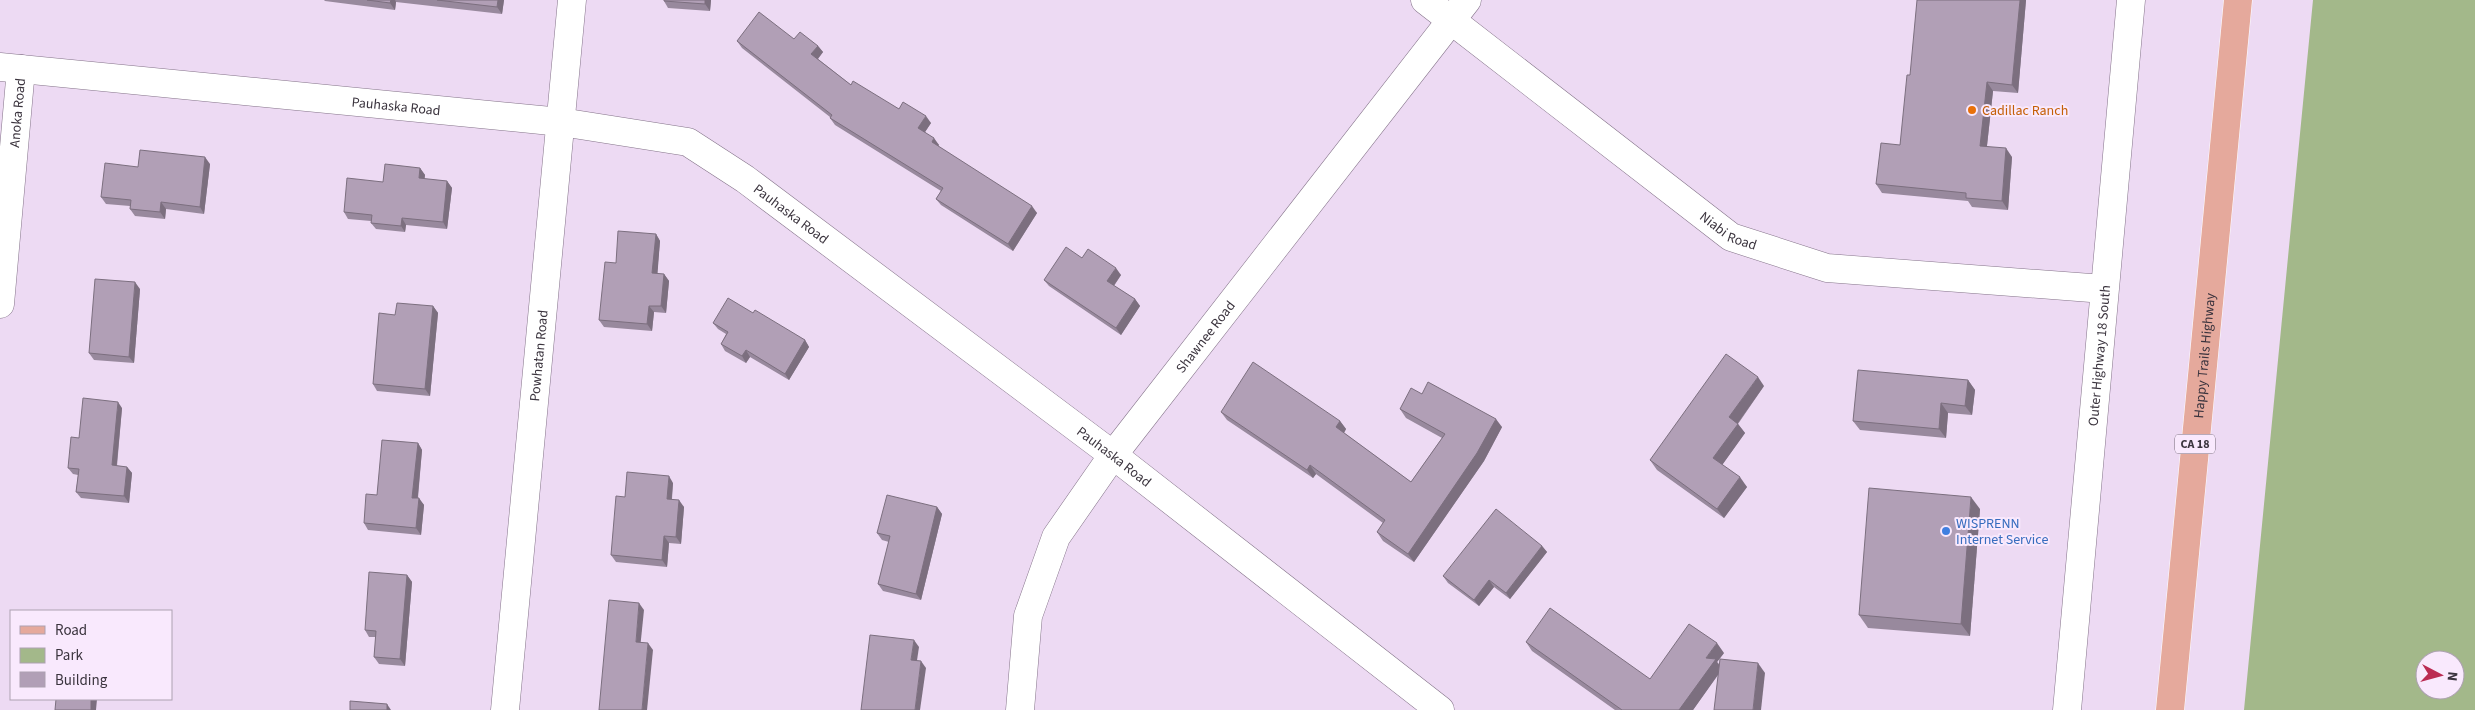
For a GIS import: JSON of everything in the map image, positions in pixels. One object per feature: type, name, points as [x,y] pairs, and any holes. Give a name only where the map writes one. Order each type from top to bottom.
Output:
[{"type":"main road","name":"Happy Trails Highway","points":[[2170,710],[2238,0]]},
{"type":"street","name":"Powhatan Road","points":[[505,710],[572,0]]},
{"type":"street","name":"Niabi Road","points":[[1425,0],[1459,10],[1731,237],[1827,268],[2104,289]]},
{"type":"street","name":"Outer Highway 18 South","points":[[2067,710],[2131,0]]},
{"type":"street","name":"Shawnee Road","points":[[1020,710],[1028,616],[1056,536],[1113,455],[1459,10]]},
{"type":"street","name":"Pauhaska Road","points":[[11,68],[561,122],[688,142],[745,179],[1113,455],[1440,710]]},
{"type":"street","name":"Anoka Road","points":[[0,304],[11,68]]},
{"type":"green space","points":[[2313,0],[2475,0],[2475,710],[2244,710]]},
{"type":"building","points":[[367,0],[391,0],[390,3]]},
{"type":"building","points":[[437,0],[498,0],[497,7]]},
{"type":"building","points":[[705,0],[705,4],[664,1]]},
{"type":"building","points":[[1917,0],[2020,0],[2012,85],[1987,82],[1980,146],[2006,148],[2002,201],[1966,198],[1966,193],[1876,184],[1881,143],[1900,145],[1907,75],[1910,75]]},
{"type":"building","points":[[759,12],[794,39],[800,32],[818,46],[811,54],[851,85],[853,81],[899,109],[903,102],[926,116],[918,128],[934,138],[932,142],[1032,206],[1008,244],[936,199],[943,188],[830,118],[832,115],[737,41]]},
{"type":"building","points":[[140,150],[205,157],[200,207],[161,202],[160,212],[130,209],[131,200],[101,197],[105,163],[138,167]]},
{"type":"building","points":[[385,164],[420,168],[419,178],[447,181],[443,222],[402,218],[401,226],[371,223],[372,215],[344,212],[347,178],[383,182]]},
{"type":"building","points":[[618,231],[656,234],[652,273],[664,274],[661,306],[649,306],[647,324],[599,320],[605,262],[616,263]]},
{"type":"building","points":[[1066,247],[1082,258],[1088,249],[1116,268],[1107,281],[1135,299],[1116,328],[1044,280]]},
{"type":"building","points":[[95,279],[135,282],[129,357],[89,353]]},
{"type":"building","points":[[728,298],[753,313],[755,310],[805,340],[785,374],[746,350],[742,356],[721,344],[728,332],[713,323]]},
{"type":"building","points":[[397,303],[433,306],[425,389],[373,384],[379,313],[395,315]]},
{"type":"building","points":[[1726,354],[1758,377],[1729,417],[1738,424],[1713,458],[1740,477],[1717,509],[1650,460]]},
{"type":"building","points":[[1253,362],[1340,421],[1336,427],[1411,482],[1445,434],[1400,409],[1411,388],[1422,394],[1428,382],[1496,419],[1477,453],[1408,554],[1377,532],[1385,520],[1310,465],[1307,470],[1221,412]]},
{"type":"building","points":[[1858,370],[1968,380],[1965,406],[1941,403],[1939,429],[1853,421]]},
{"type":"building","points":[[83,398],[118,402],[112,465],[127,467],[124,496],[76,492],[79,469],[68,468],[71,437],[79,438]]},
{"type":"building","points":[[382,440],[418,443],[412,498],[419,498],[416,528],[364,523],[366,494],[377,495]]},
{"type":"building","points":[[627,472],[669,476],[667,499],[679,500],[676,537],[664,536],[662,560],[611,555],[616,496],[625,497]]},
{"type":"building","points":[[1869,488],[1971,497],[1961,624],[1859,615]]},
{"type":"building","points":[[887,495],[937,507],[916,594],[878,584],[890,536],[877,533]]},
{"type":"building","points":[[1496,509],[1542,546],[1506,593],[1489,580],[1474,600],[1443,576]]},
{"type":"building","points":[[369,572],[407,575],[400,659],[374,657],[376,631],[365,630]]},
{"type":"building","points":[[609,600],[639,603],[636,642],[648,643],[642,710],[599,710]]},
{"type":"building","points":[[1550,608],[1650,679],[1689,624],[1717,643],[1706,658],[1716,659],[1679,710],[1622,710],[1526,642]]},
{"type":"building","points":[[870,635],[914,640],[911,660],[921,661],[915,710],[861,710]]},
{"type":"building","points":[[1720,659],[1758,663],[1753,710],[1714,710]]},
{"type":"building","points":[[56,700],[91,700],[91,710],[55,710]]},
{"type":"building","points":[[350,701],[387,704],[387,710],[350,710]]},
{"type":"place","name":"Cadillac Ranch","points":[[1972,110]]},
{"type":"place","name":"WISPRENN Internet Service","points":[[1946,531]]}]
